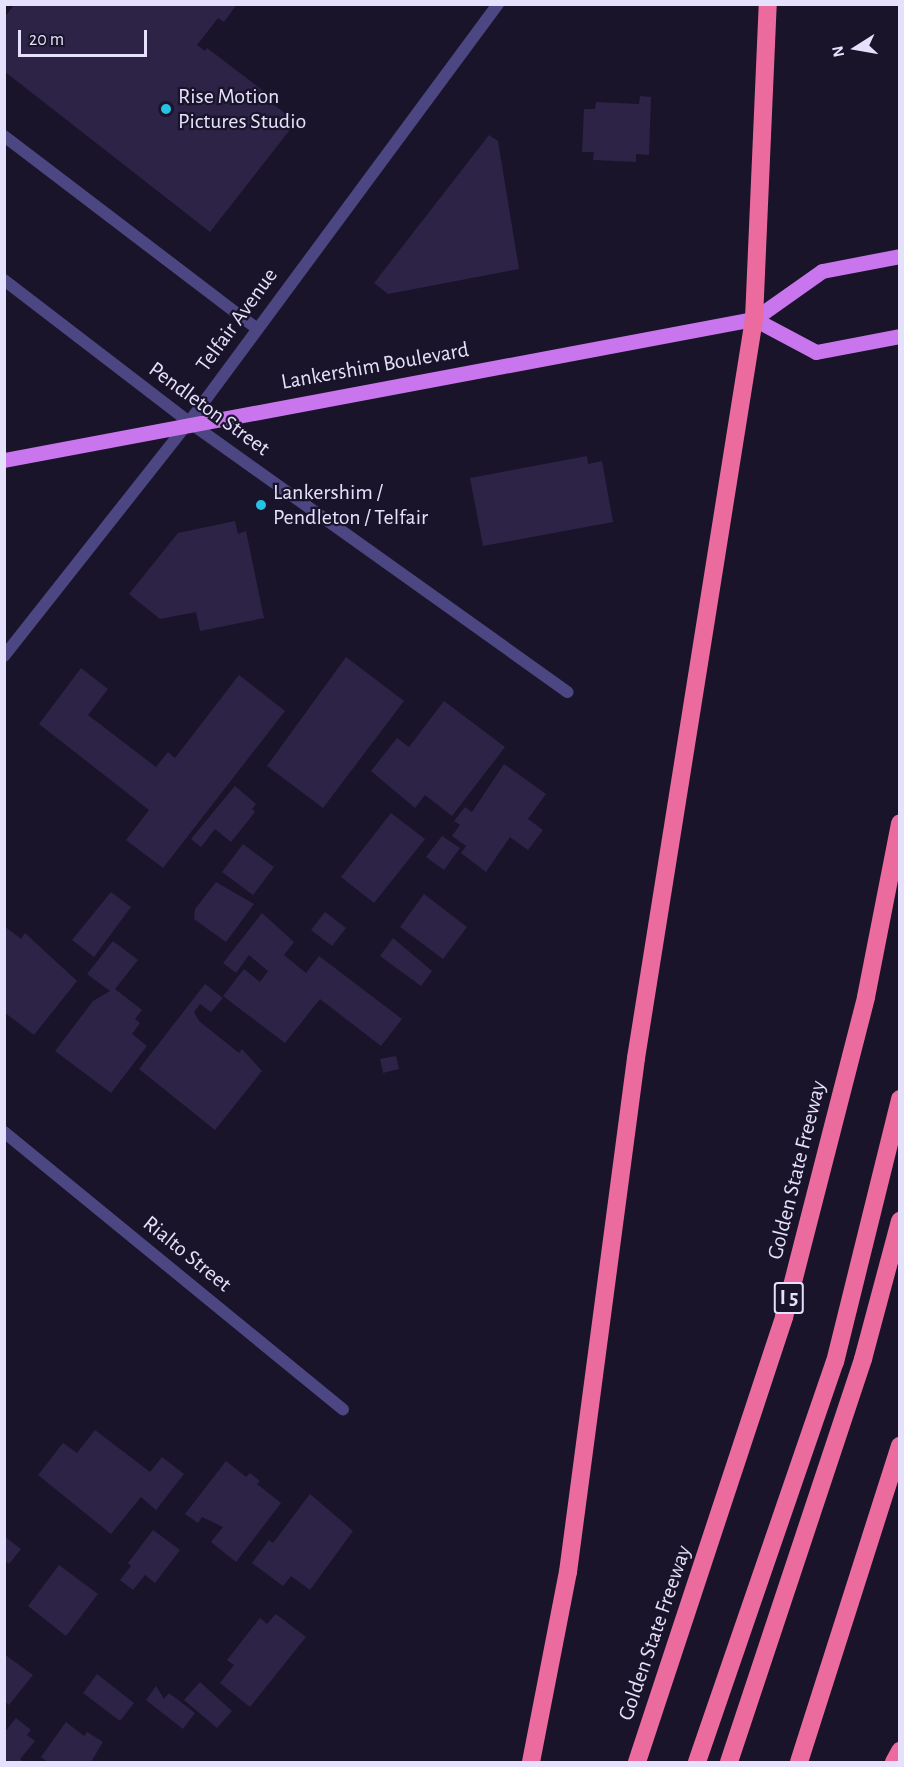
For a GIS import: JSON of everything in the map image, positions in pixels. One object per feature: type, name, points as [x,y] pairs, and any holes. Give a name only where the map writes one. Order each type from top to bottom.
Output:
[{"type":"highway","points":[[531,1762],[568,1572],[636,1058],[753,319],[768,4]]},
{"type":"highway","name":"Golden State Freeway","points":[[637,1762],[784,1317],[866,997],[900,823]]},
{"type":"highway","points":[[697,1762],[835,1362],[900,1099]]},
{"type":"highway","points":[[729,1762],[863,1359],[900,1221]]},
{"type":"highway","points":[[799,1762],[900,1446]]},
{"type":"highway","points":[[894,1762],[900,1751]]},
{"type":"main road","name":"Lankershim Boulevard","points":[[4,460],[189,422],[753,319],[822,271],[900,256]]},
{"type":"main road","points":[[753,319],[816,352],[900,336]]},
{"type":"street","name":"Telfair Avenue","points":[[4,656],[189,422],[256,328],[498,4]]},
{"type":"street","points":[[4,136],[256,328]]},
{"type":"street","name":"Pendleton Street","points":[[4,280],[189,422],[568,692]]},
{"type":"street","name":"Rialto Street","points":[[4,1132],[344,1409]]},
{"type":"building","name":"Rise Motion Pictures Studio","points":[[15,4],[237,4],[224,22],[218,18],[197,45],[205,51],[207,48],[266,93],[264,97],[296,122],[210,232],[4,71],[4,18]]},
{"type":"building","points":[[640,96],[651,97],[649,155],[636,154],[636,162],[593,160],[594,152],[582,152],[584,109],[595,109],[596,102],[639,104]]},
{"type":"building","points":[[489,135],[498,141],[519,269],[388,294],[374,283]]},
{"type":"building","points":[[587,456],[588,464],[602,461],[613,522],[483,546],[470,478]]},
{"type":"building","points":[[235,521],[238,534],[246,531],[264,618],[200,631],[196,612],[160,619],[129,594],[178,533]]},
{"type":"building","points":[[346,657],[404,701],[323,808],[267,766]]},
{"type":"building","points":[[81,668],[108,689],[88,715],[156,767],[168,752],[175,758],[239,675],[285,711],[163,868],[126,840],[149,810],[39,724]]},
{"type":"building","points":[[444,701],[505,747],[452,816],[425,795],[415,808],[371,771],[397,738],[409,747]]},
{"type":"building","points":[[504,764],[546,794],[528,819],[543,830],[528,850],[510,837],[486,872],[461,853],[466,846],[452,836],[460,825],[454,821],[465,807],[472,812]]},
{"type":"building","points":[[235,786],[256,804],[252,809],[255,812],[231,842],[215,829],[201,847],[191,839]]},
{"type":"building","points":[[391,813],[425,839],[374,903],[341,877]]},
{"type":"building","points":[[442,836],[460,848],[444,870],[426,857]]},
{"type":"building","points":[[243,844],[274,867],[253,895],[222,872]]},
{"type":"building","points":[[216,882],[254,904],[226,942],[194,919],[195,909]]},
{"type":"building","points":[[111,892],[131,907],[94,957],[72,940]]},
{"type":"building","points":[[424,894],[467,927],[443,959],[400,927]]},
{"type":"building","points":[[325,912],[346,928],[332,946],[311,930]]},
{"type":"building","points":[[262,913],[294,942],[284,955],[306,973],[319,956],[402,1019],[381,1046],[320,999],[285,1043],[223,996],[244,969],[260,982],[268,971],[249,955],[236,973],[223,963]]},
{"type":"building","points":[[4,926],[21,939],[25,933],[77,981],[34,1035],[4,1012]]},
{"type":"building","points":[[393,938],[432,971],[421,986],[380,956]]},
{"type":"building","points":[[113,941],[138,960],[115,989],[142,1010],[135,1019],[140,1023],[132,1034],[147,1046],[111,1093],[55,1051],[93,1001],[110,991],[87,974]]},
{"type":"building","points":[[205,984],[223,998],[211,1012],[200,1004],[194,1012],[199,1021],[239,1053],[242,1049],[262,1071],[215,1130],[139,1069]]},
{"type":"building","points":[[396,1056],[399,1069],[383,1073],[380,1059]]},
{"type":"building","points":[[95,1430],[150,1472],[162,1457],[184,1474],[156,1510],[141,1497],[111,1534],[38,1475],[63,1443],[77,1453]]},
{"type":"building","points":[[226,1461],[246,1477],[250,1473],[260,1481],[257,1484],[281,1503],[236,1562],[211,1542],[223,1527],[202,1517],[198,1523],[185,1514]]},
{"type":"building","points":[[310,1494],[353,1531],[310,1590],[291,1576],[283,1586],[252,1563],[269,1540],[273,1543]]},
{"type":"building","points":[[153,1530],[180,1550],[155,1583],[145,1575],[133,1590],[120,1580],[131,1566],[128,1563]]},
{"type":"building","points":[[4,1536],[21,1549],[9,1564],[4,1560]]},
{"type":"building","points":[[59,1565],[98,1594],[66,1636],[28,1606]]},
{"type":"building","points":[[276,1614],[306,1637],[250,1707],[220,1683],[234,1665],[227,1660],[260,1618],[267,1624]]},
{"type":"building","points":[[4,1654],[33,1675],[9,1705],[4,1701]]},
{"type":"building","points":[[97,1674],[134,1703],[120,1721],[83,1693]]},
{"type":"building","points":[[200,1682],[232,1711],[217,1728],[184,1700]]},
{"type":"building","points":[[156,1686],[164,1699],[169,1693],[195,1713],[183,1729],[146,1700]]},
{"type":"building","points":[[16,1718],[31,1730],[27,1735],[35,1741],[20,1759],[24,1762],[4,1762],[4,1733]]},
{"type":"building","points":[[66,1722],[84,1736],[87,1732],[103,1742],[91,1762],[48,1762],[41,1757]]},
{"type":"place","name":"Rise Motion Pictures Studio","points":[[166,109]]},
{"type":"place","name":"Lankershim / Pendleton / Telfair","points":[[261,505]]}]
